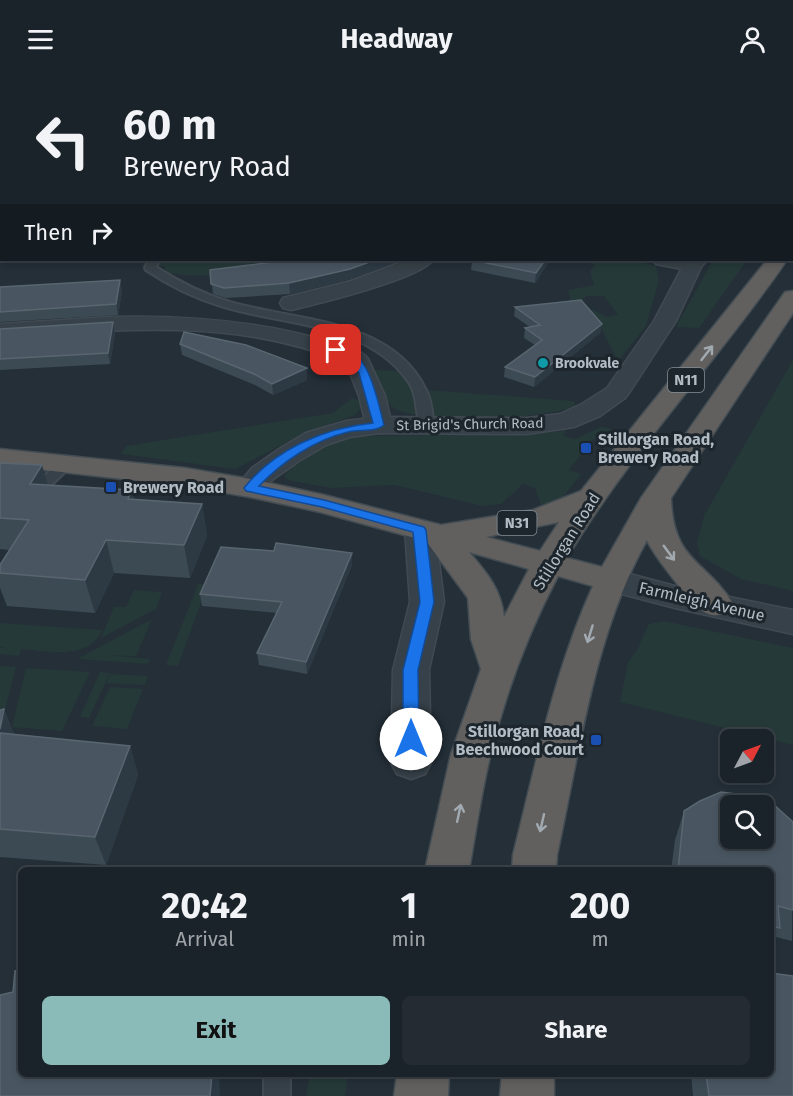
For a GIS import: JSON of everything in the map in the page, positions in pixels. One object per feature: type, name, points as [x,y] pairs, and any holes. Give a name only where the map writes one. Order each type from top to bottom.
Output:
[{"type":"highway","name":"Stillorgan Road","points":[[448,867],[471,754],[520,618],[549,564],[592,497],[706,354],[776,261]]},
{"type":"highway","name":"N11","points":[[534,867],[535,855],[577,676],[592,626],[611,580],[636,530],[656,498],[789,309]]},
{"type":"highway","name":"N31","points":[[0,457],[66,463],[250,488],[324,504],[611,580]]},
{"type":"highway","name":"N31","points":[[429,532],[540,519],[568,510],[592,497]]},
{"type":"highway","points":[[656,498],[654,516],[666,551],[717,605]]},
{"type":"highway","points":[[429,532],[473,578],[484,598],[489,639],[500,669]]},
{"type":"highway","points":[[421,1096],[423,1077]]},
{"type":"highway","points":[[527,1096],[528,1077]]},
{"type":"street","points":[[291,303],[337,294],[378,280],[421,261]]},
{"type":"street","points":[[679,261],[695,262]]},
{"type":"street","name":"St Brigid's Church Road","points":[[250,488],[270,468],[316,439],[346,429],[379,425],[527,426],[565,422],[591,410],[616,393],[665,321],[695,262]]},
{"type":"street","points":[[158,321],[166,297]]},
{"type":"street","points":[[0,331],[158,321],[207,323],[254,329],[336,350],[356,359],[364,373],[379,425]]},
{"type":"street","points":[[411,763],[411,670],[427,602],[429,532]]},
{"type":"street","name":"Farmleigh Avenue","points":[[611,580],[793,622]]},
{"type":"lane","points":[[154,261],[150,268],[185,290],[221,303],[364,339],[391,354],[420,389],[427,426]]},
{"type":"lane","points":[[39,489],[66,463]]},
{"type":"lane","points":[[277,1077],[277,1096]]},
{"type":"shaded area","points":[[143,261],[276,261],[210,275],[167,273],[164,266],[142,268]]},
{"type":"shaded area","points":[[585,261],[636,261],[656,266],[659,280],[646,326],[618,361],[591,309],[607,317],[618,315],[604,296],[587,296],[572,307],[568,290],[594,285],[590,271],[595,265]]},
{"type":"shaded area","points":[[712,261],[746,261],[699,328],[676,327]]},
{"type":"shaded area","points":[[793,360],[793,591],[741,579],[700,556],[697,542],[704,516]]},
{"type":"shaded area","points":[[373,370],[403,371],[414,389],[574,401],[576,406],[561,411],[512,417],[426,416],[404,412],[391,406]]},
{"type":"shaded area","points":[[352,398],[361,401],[360,409],[355,415],[305,433],[235,469],[121,454],[126,446],[333,413]]},
{"type":"shaded area","points":[[601,427],[612,431],[605,442],[593,439],[569,470],[581,474],[564,496],[550,507],[545,503],[541,505],[535,488],[523,484],[501,504],[482,506],[395,485],[331,488],[288,480],[284,476],[293,467],[328,445],[357,436],[536,434],[566,430],[563,436],[575,439]]},
{"type":"shaded area","points":[[198,584],[213,585],[204,594],[178,666],[166,665]]},
{"type":"shaded area","points":[[134,590],[162,592],[156,609],[101,638],[114,607],[126,607]]},
{"type":"shaded area","points":[[152,619],[136,656],[105,655],[150,659],[148,664],[77,659]]},
{"type":"shaded area","points":[[664,621],[793,648],[793,745],[774,740],[774,729],[729,729],[620,702],[628,662],[637,650],[649,624]]},
{"type":"shaded area","points":[[0,623],[102,630],[96,640],[78,650],[55,652],[21,649],[19,656],[0,654],[0,648],[6,648],[0,647]]},
{"type":"shaded area","points":[[0,666],[16,667],[2,721],[0,721]]},
{"type":"shaded area","points":[[26,668],[90,672],[62,731],[12,727]]},
{"type":"shaded area","points":[[100,672],[110,673],[89,718],[80,717]]},
{"type":"shaded area","points":[[110,674],[148,676],[145,685],[107,683]]},
{"type":"shaded area","points":[[110,687],[143,689],[127,729],[92,726]]},
{"type":"shaded area","points":[[309,1077],[348,1077],[345,1096],[306,1096]]},
{"type":"building","points":[[281,261],[372,261],[350,269],[289,283],[224,288],[211,284],[210,270]]},
{"type":"building","points":[[477,261],[544,261],[536,273]]},
{"type":"building","points":[[120,280],[116,304],[0,312],[0,287]]},
{"type":"building","points":[[581,300],[602,324],[535,377],[505,367],[542,340],[525,328],[540,325],[515,307]]},
{"type":"building","points":[[113,322],[108,353],[0,359],[0,329]]},
{"type":"building","points":[[184,332],[246,345],[307,368],[272,384],[254,374],[180,344]]},
{"type":"building","points":[[0,463],[42,465],[30,484],[132,490],[128,499],[202,504],[184,545],[106,540],[85,580],[0,573],[0,565],[29,520],[0,518]]},
{"type":"building","points":[[276,543],[352,553],[306,662],[257,653],[282,602],[200,594],[221,547],[274,551]]},
{"type":"building","points":[[4,709],[0,729],[0,710]]},
{"type":"building","points":[[0,733],[130,746],[95,837],[0,829]]},
{"type":"building","points":[[721,792],[743,795],[720,795],[720,849],[774,849],[774,805],[793,822],[793,910],[778,906],[780,928],[774,927],[774,867],[678,867],[684,811]]},
{"type":"building","points":[[18,970],[18,1077],[212,1077],[210,1096],[0,1096],[0,995],[13,992],[15,971]]},
{"type":"building","points":[[774,973],[793,976],[793,1096],[709,1096],[706,1077],[774,1077]]},
{"type":"place","name":"Brookvale","points":[[543,363]]},
{"type":"place","name":"Stillorgan Road, Brewery Road","points":[[586,448]]},
{"type":"place","name":"Brewery Road","points":[[111,487]]},
{"type":"place","name":"Stillorgan Road, Beechwood Court","points":[[596,740]]},
{"type":"route","points":[[336,350],[356,359],[364,373],[379,425],[346,429],[316,439],[270,468],[250,488],[324,504],[420,530],[421,561],[426,582],[427,602],[411,670],[411,739]]}]
